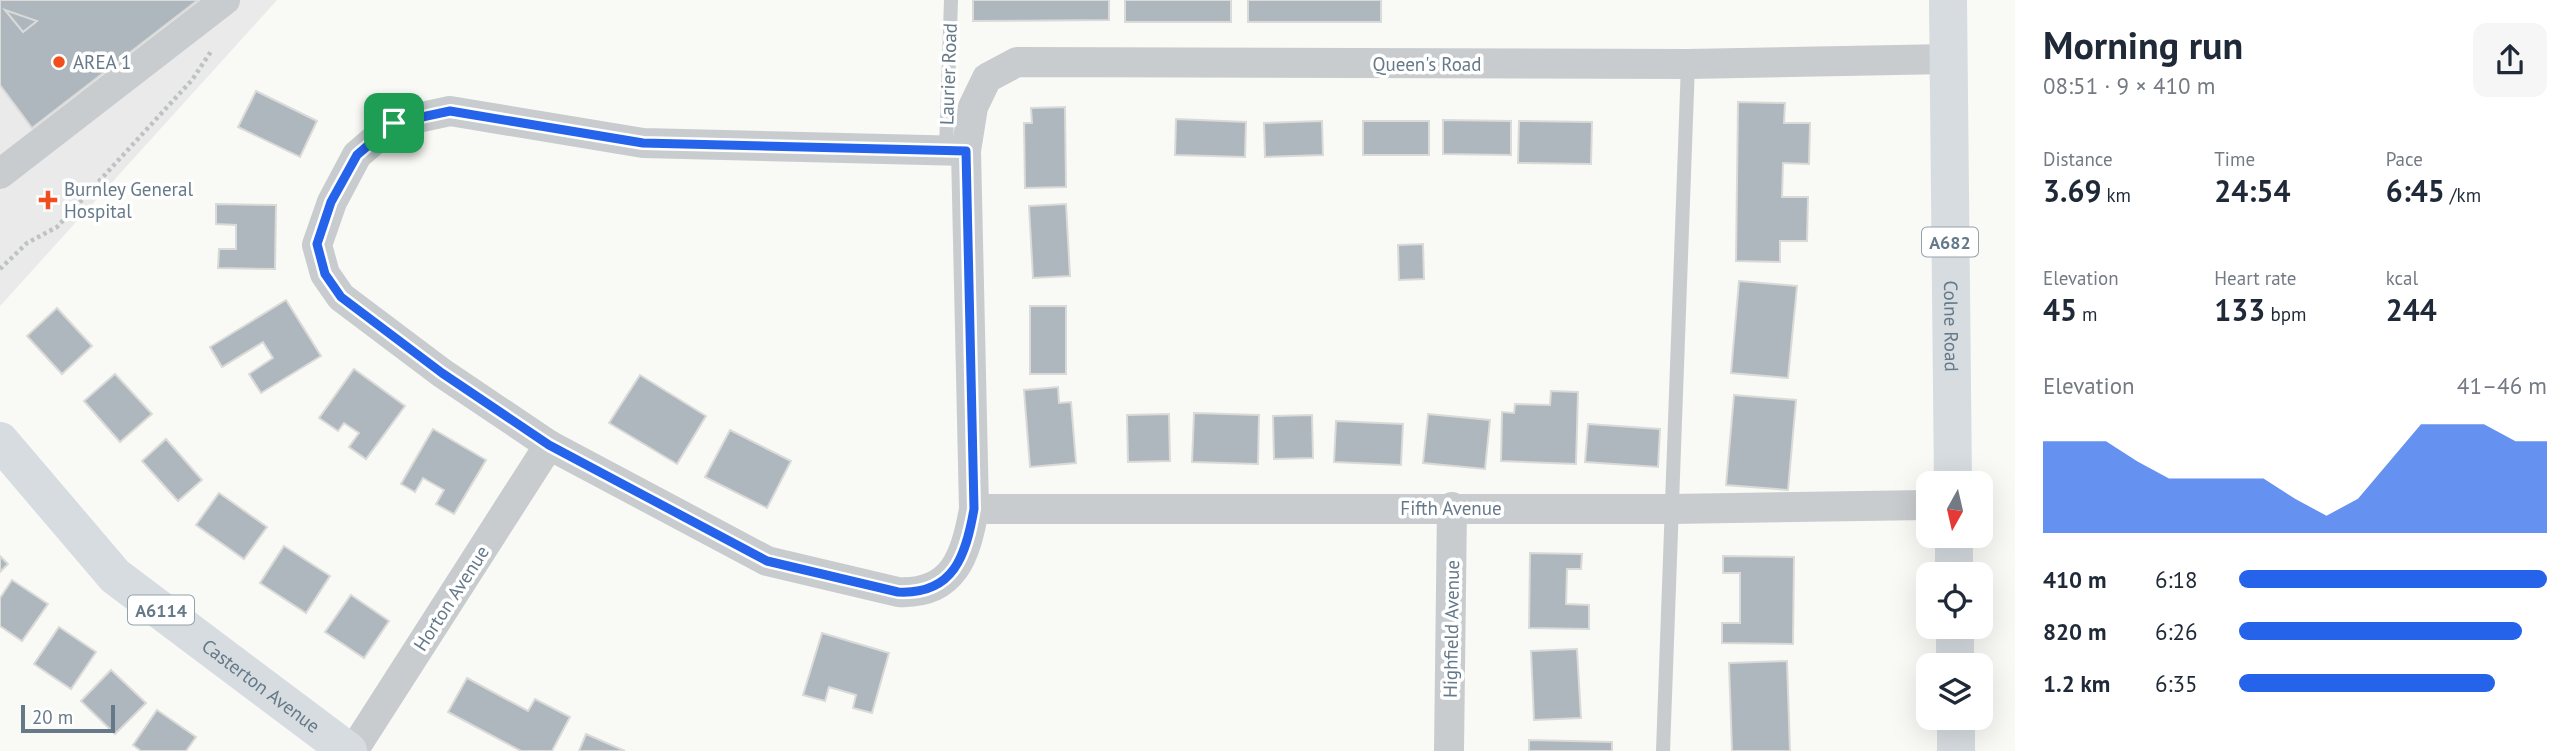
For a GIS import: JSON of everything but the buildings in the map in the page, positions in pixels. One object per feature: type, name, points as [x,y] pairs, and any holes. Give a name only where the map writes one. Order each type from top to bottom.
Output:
[{"type":"main road","name":"Colne Road","points":[[1948,0],[1953,471]]},
{"type":"main road","name":"Casterton Avenue","points":[[0,441],[115,576],[351,751]]},
{"type":"main road","points":[[1956,730],[1956,751]]},
{"type":"street","points":[[4,161],[225,0]]},
{"type":"street","name":"Queen's Road","points":[[956,150],[987,78],[1017,62],[1688,64],[1948,59]]},
{"type":"street","name":"Laurier Road","points":[[450,111],[643,143],[956,150],[974,509],[967,547],[945,579],[920,593],[898,592],[767,561],[549,445],[442,373],[341,297],[325,274],[317,244],[331,202],[357,155],[394,123],[450,111]]},
{"type":"street","name":"Horton Avenue","points":[[351,751],[549,445]]},
{"type":"street","name":"Fifth Avenue","points":[[974,509],[1671,509],[1916,505]]},
{"type":"street","name":"Highfield Avenue","points":[[1449,751],[1452,507]]},
{"type":"lane","name":"Laurier Road","points":[[951,0],[956,150]]},
{"type":"lane","points":[[1663,751],[1688,64]]},
{"type":"path","points":[[0,269],[27,243],[57,227],[192,80],[215,46]]},
{"type":"shaded area","name":"Burnley General Hospital","points":[[0,0],[277,0],[0,306]]},
{"type":"place","name":"AREA 1","points":[[59,62]]},
{"type":"place","name":"Burnley General Hospital","points":[[48,200]]},
{"type":"route","points":[[450,111],[643,143],[966,151],[974,509],[967,547],[945,579],[920,593],[898,592],[767,561],[549,445],[442,373],[341,297],[325,274],[317,244],[331,202],[357,155],[394,123],[450,111]]}]
